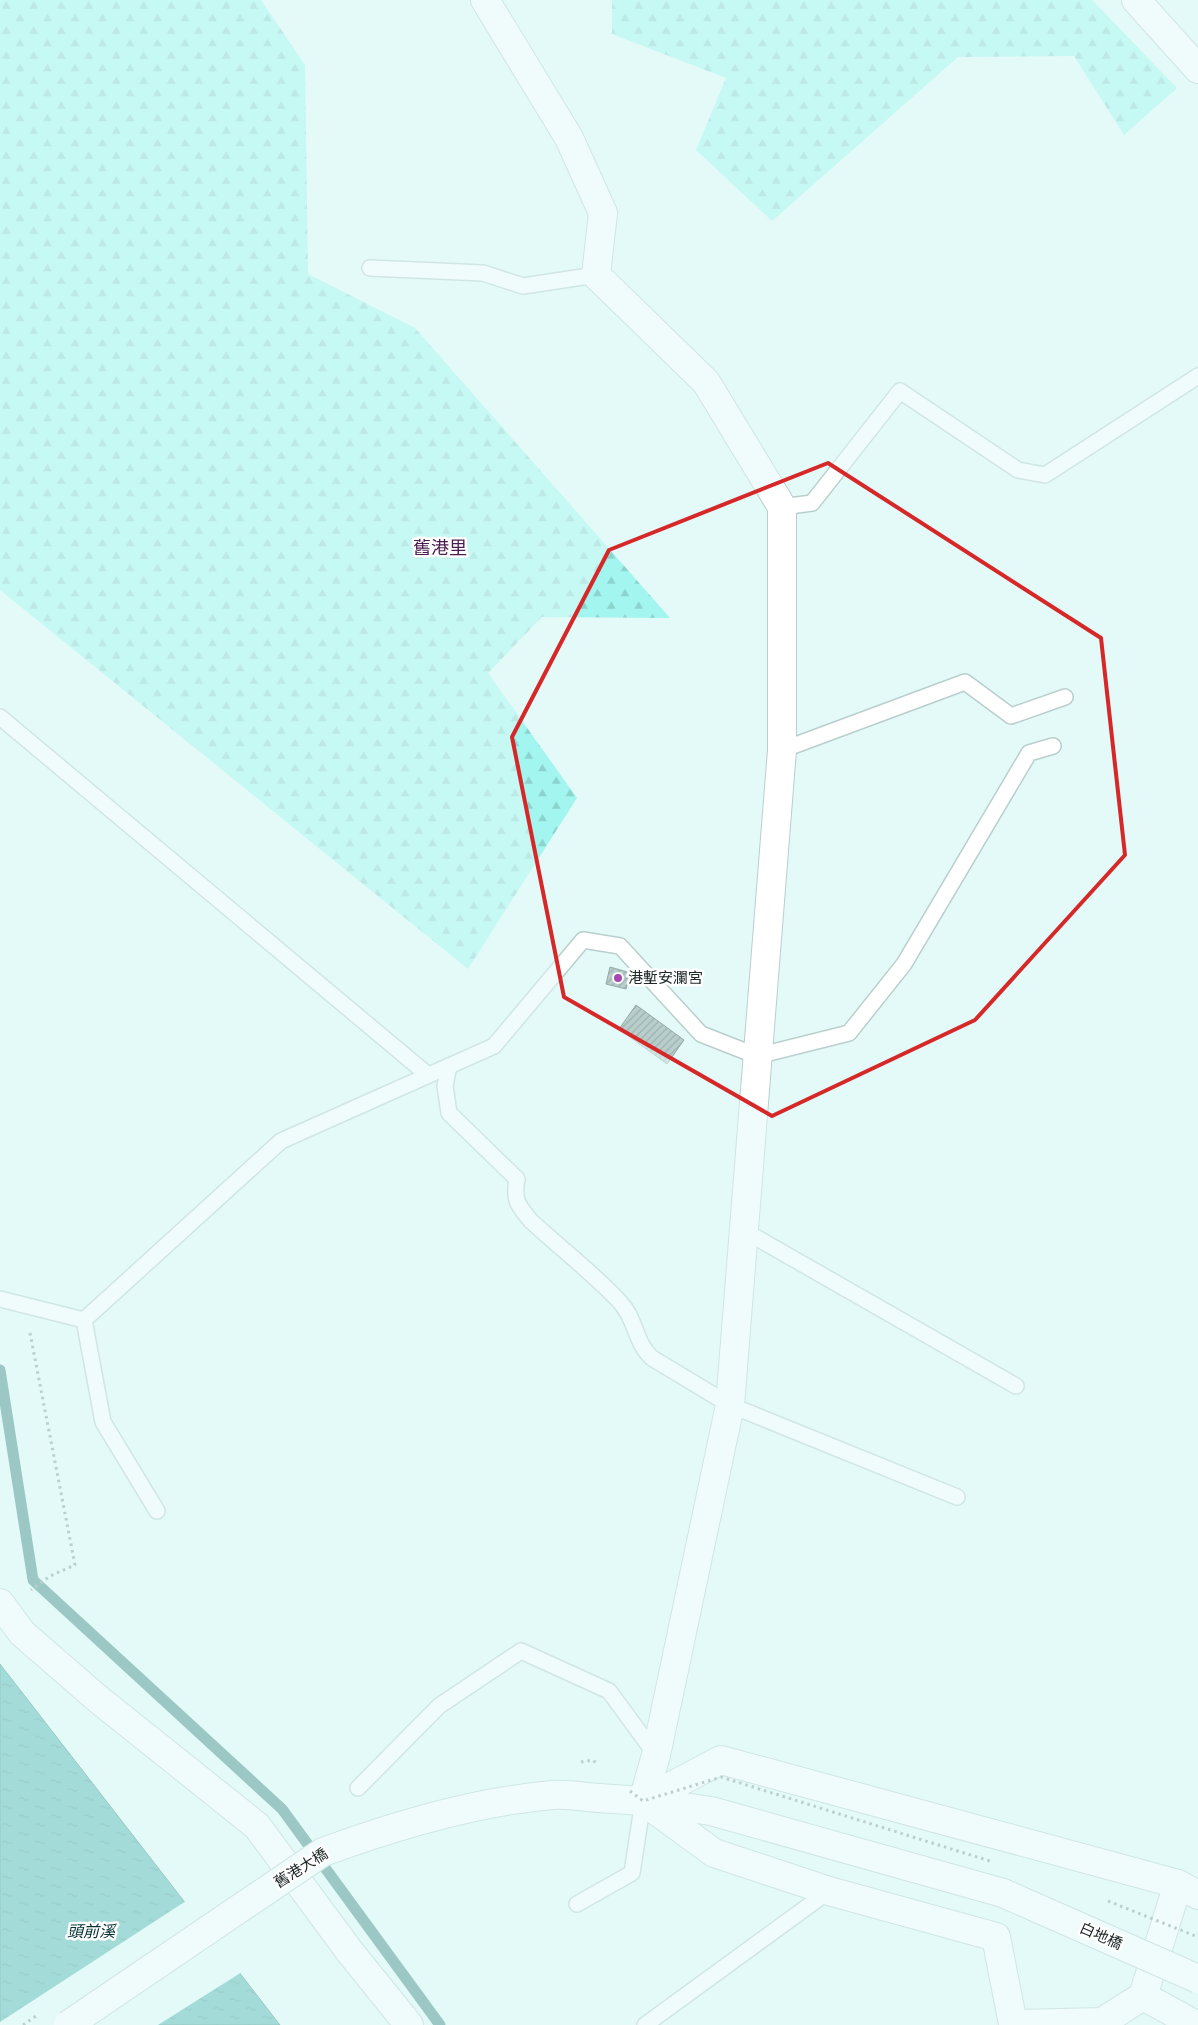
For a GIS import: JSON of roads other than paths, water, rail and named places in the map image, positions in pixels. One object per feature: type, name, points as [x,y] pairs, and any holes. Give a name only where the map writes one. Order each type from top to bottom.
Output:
[{"type":"street","points":[[485,0],[568,138],[603,213],[596,275],[706,382],[782,508],[782,750],[730,1405],[656,1755],[636,1796]]},
{"type":"street","points":[[1136,0],[1198,69]]},
{"type":"street","points":[[0,1603],[22,1634],[98,1699],[257,1826],[350,1952],[409,2025]]},
{"type":"street","points":[[722,1760],[1188,1890],[1143,1996],[1102,2022],[1012,2025],[996,1937],[829,1891],[714,1853],[636,1796],[722,1760]]},
{"type":"street","name":"舊港大橋","points":[[68,2025],[324,1852],[359,1839],[460,1810],[554,1795],[598,1798],[636,1796]]},
{"type":"street","name":"白地橋","points":[[636,1796],[711,1811],[1003,1893],[1198,1979]]},
{"type":"street","points":[[1143,1996],[1196,2025]]},
{"type":"lane","points":[[370,268],[483,273],[523,286],[596,275]]},
{"type":"lane","points":[[782,508],[812,503],[900,391],[1018,470],[1045,475],[1198,376]]},
{"type":"lane","points":[[782,750],[965,682],[1011,716],[1065,697]]},
{"type":"lane","points":[[0,717],[428,1075]]},
{"type":"lane","points":[[84,1320],[281,1141],[494,1046],[583,940],[620,946],[701,1034],[757,1056],[849,1032],[904,964],[1028,754],[1053,746]]},
{"type":"lane","points":[[449,1066],[445,1086],[449,1113],[517,1179],[514,1196],[531,1221],[620,1303],[633,1321],[642,1349],[652,1358],[730,1405],[957,1497]]},
{"type":"lane","points":[[743,1230],[1016,1386]]},
{"type":"lane","points":[[0,1299],[84,1320]]},
{"type":"lane","points":[[84,1320],[103,1422],[157,1511]]},
{"type":"lane","points":[[358,1788],[439,1706],[520,1651],[609,1691],[656,1755]]},
{"type":"lane","points":[[577,1904],[632,1873],[636,1796]]},
{"type":"lane","points":[[645,2025],[829,1891]]},
{"type":"water","name":"頭前溪","points":[[0,1664],[280,2025],[0,2025]]},
{"type":"waterway","points":[[0,1370],[33,1580],[282,1809],[440,2025]]},
{"type":"place","name":"港塹安瀾宮","points":[[618,978]]},
{"type":"district","name":"舊港里","points":[[440,548]]}]
